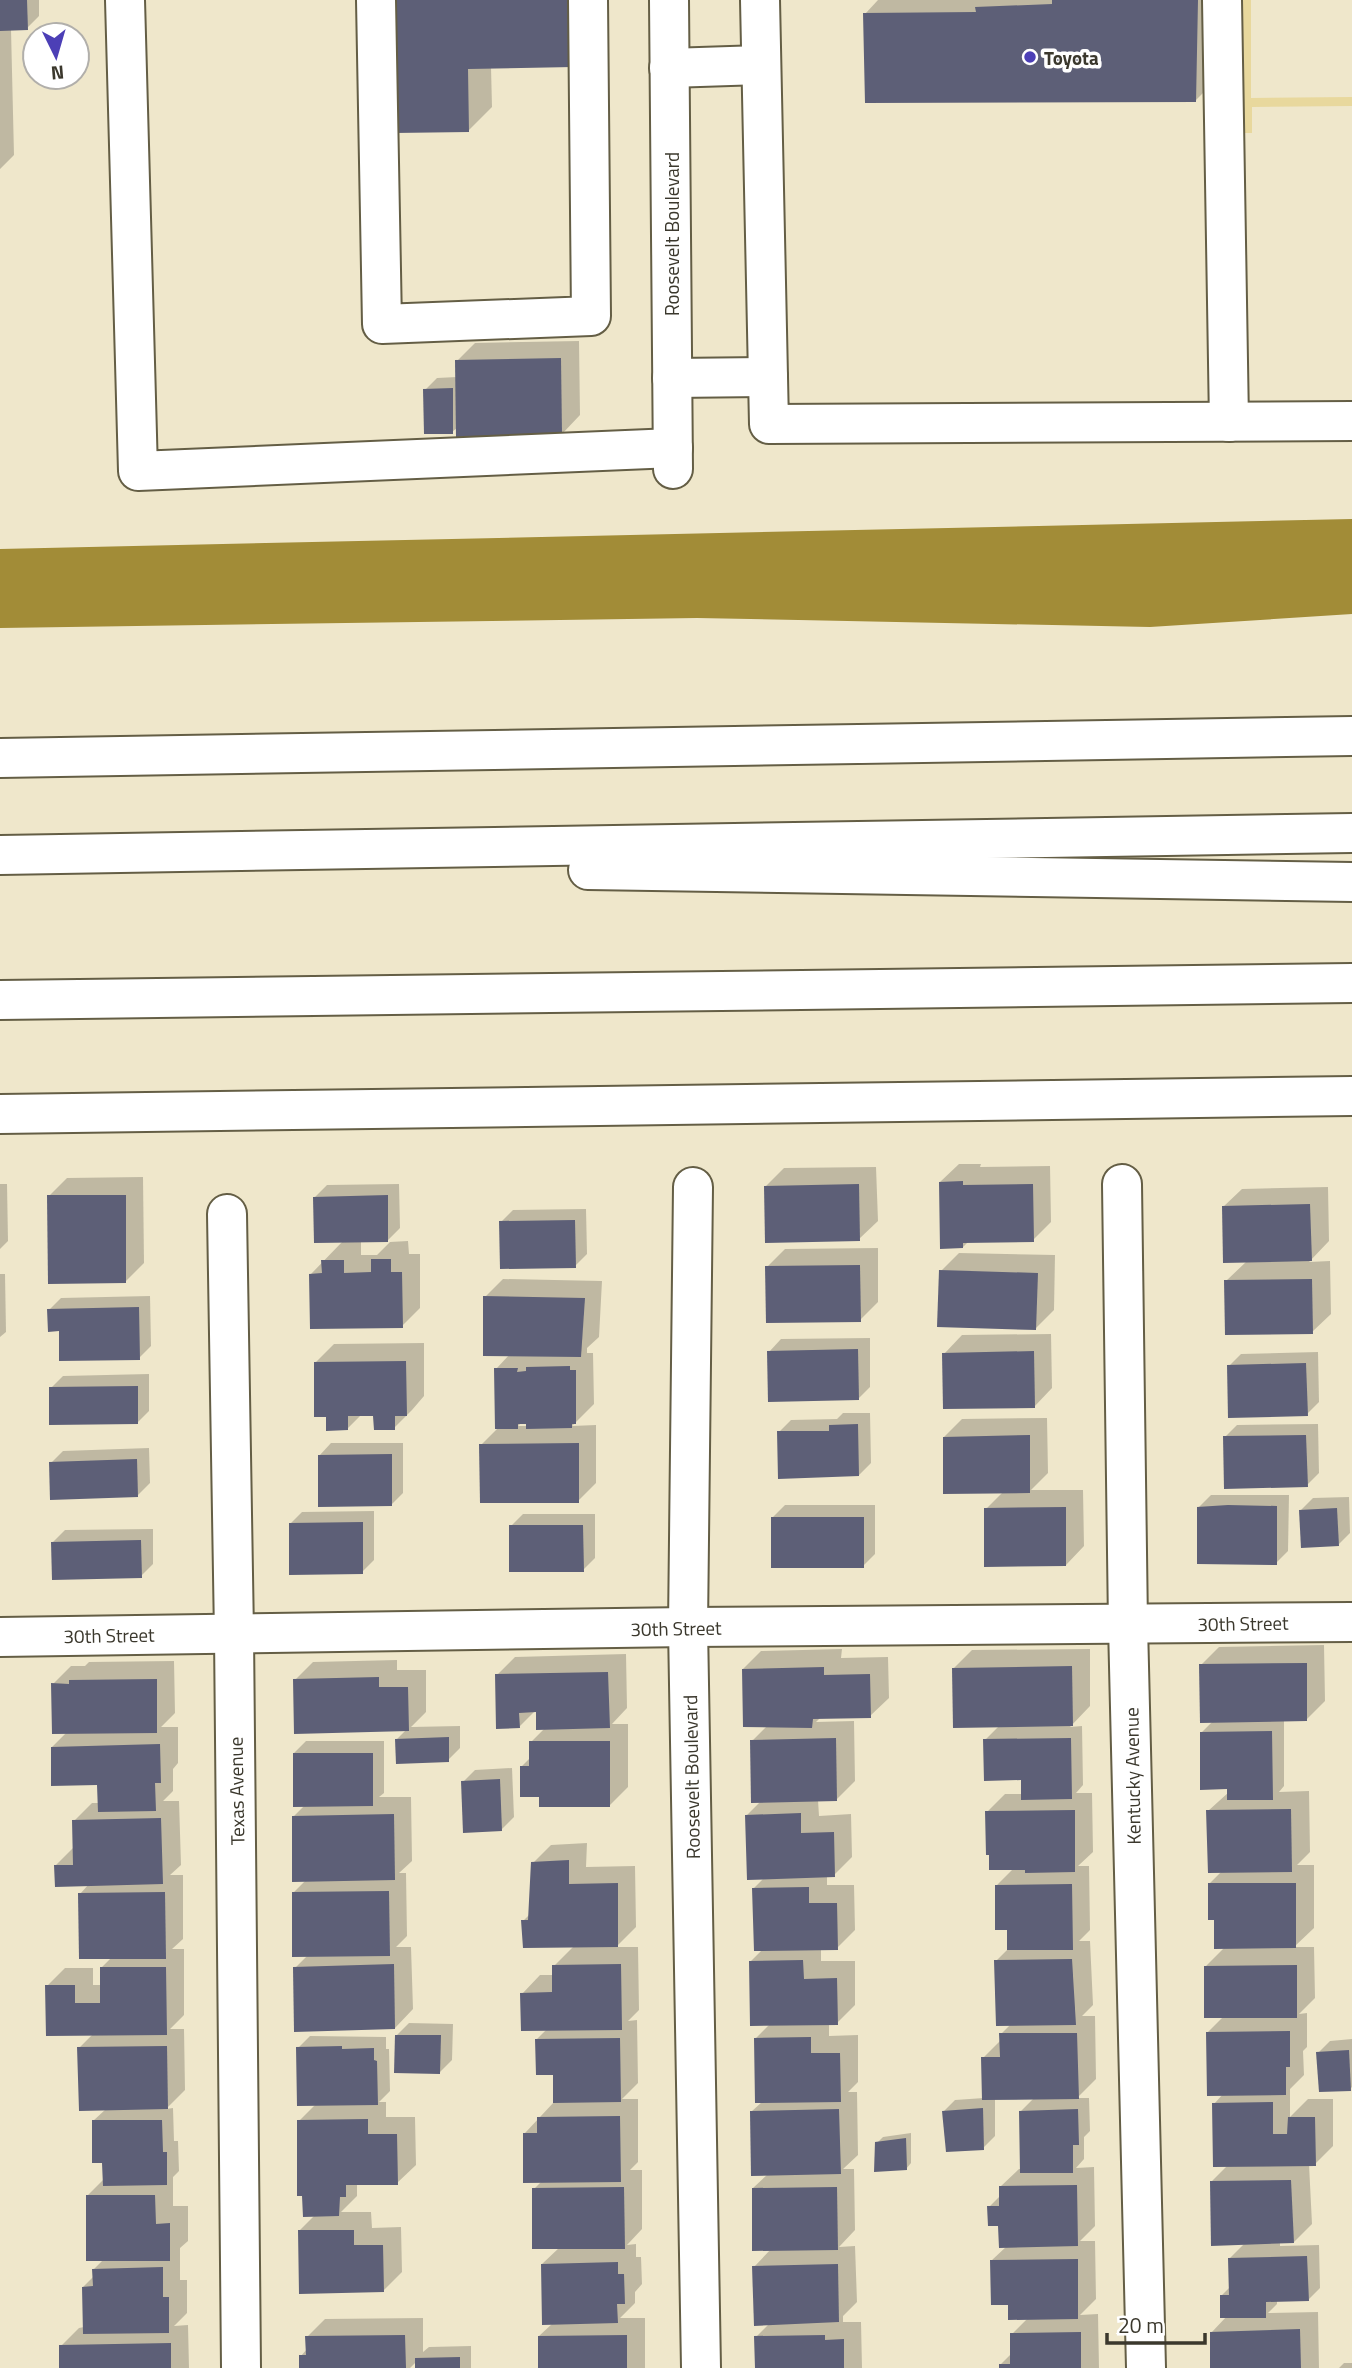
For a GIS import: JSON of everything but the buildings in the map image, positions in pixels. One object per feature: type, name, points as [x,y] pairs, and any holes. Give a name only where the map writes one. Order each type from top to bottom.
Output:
[{"type":"main road","name":"Roosevelt Boulevard","points":[[125,0],[138,471],[673,458],[668,0]]},
{"type":"main road","points":[[376,0],[382,324],[591,316],[588,0]]},
{"type":"main road","points":[[760,0],[769,424],[1352,421]]},
{"type":"main road","points":[[1223,0],[1229,422]]},
{"type":"main road","points":[[669,68],[761,65]]},
{"type":"main road","points":[[672,378],[768,377]]},
{"type":"main road","points":[[0,758],[1352,736]]},
{"type":"main road","points":[[0,855],[1352,833]]},
{"type":"main road","points":[[0,861],[1352,882]]},
{"type":"main road","points":[[0,1000],[1352,984]]},
{"type":"main road","points":[[0,1114],[1352,1097]]},
{"type":"main road","name":"Kentucky Avenue","points":[[1122,1184],[1128,1625],[1146,2368]]},
{"type":"main road","name":"Roosevelt Boulevard","points":[[693,1187],[688,1627],[701,2368]]},
{"type":"main road","name":"Texas Avenue","points":[[227,1214],[241,2368]]},
{"type":"main road","name":"30th Street","points":[[0,1637],[688,1627],[1352,1622]]},
{"type":"shaded area","points":[[1242,0],[1251,0],[1251,98],[1352,97],[1352,106],[1252,107],[1252,133],[1244,133]]},
{"type":"shaded area","points":[[1352,519],[1352,614],[1150,627],[697,618],[0,628],[0,549]]},
{"type":"place","name":"Toyota","points":[[1030,57]]}]
